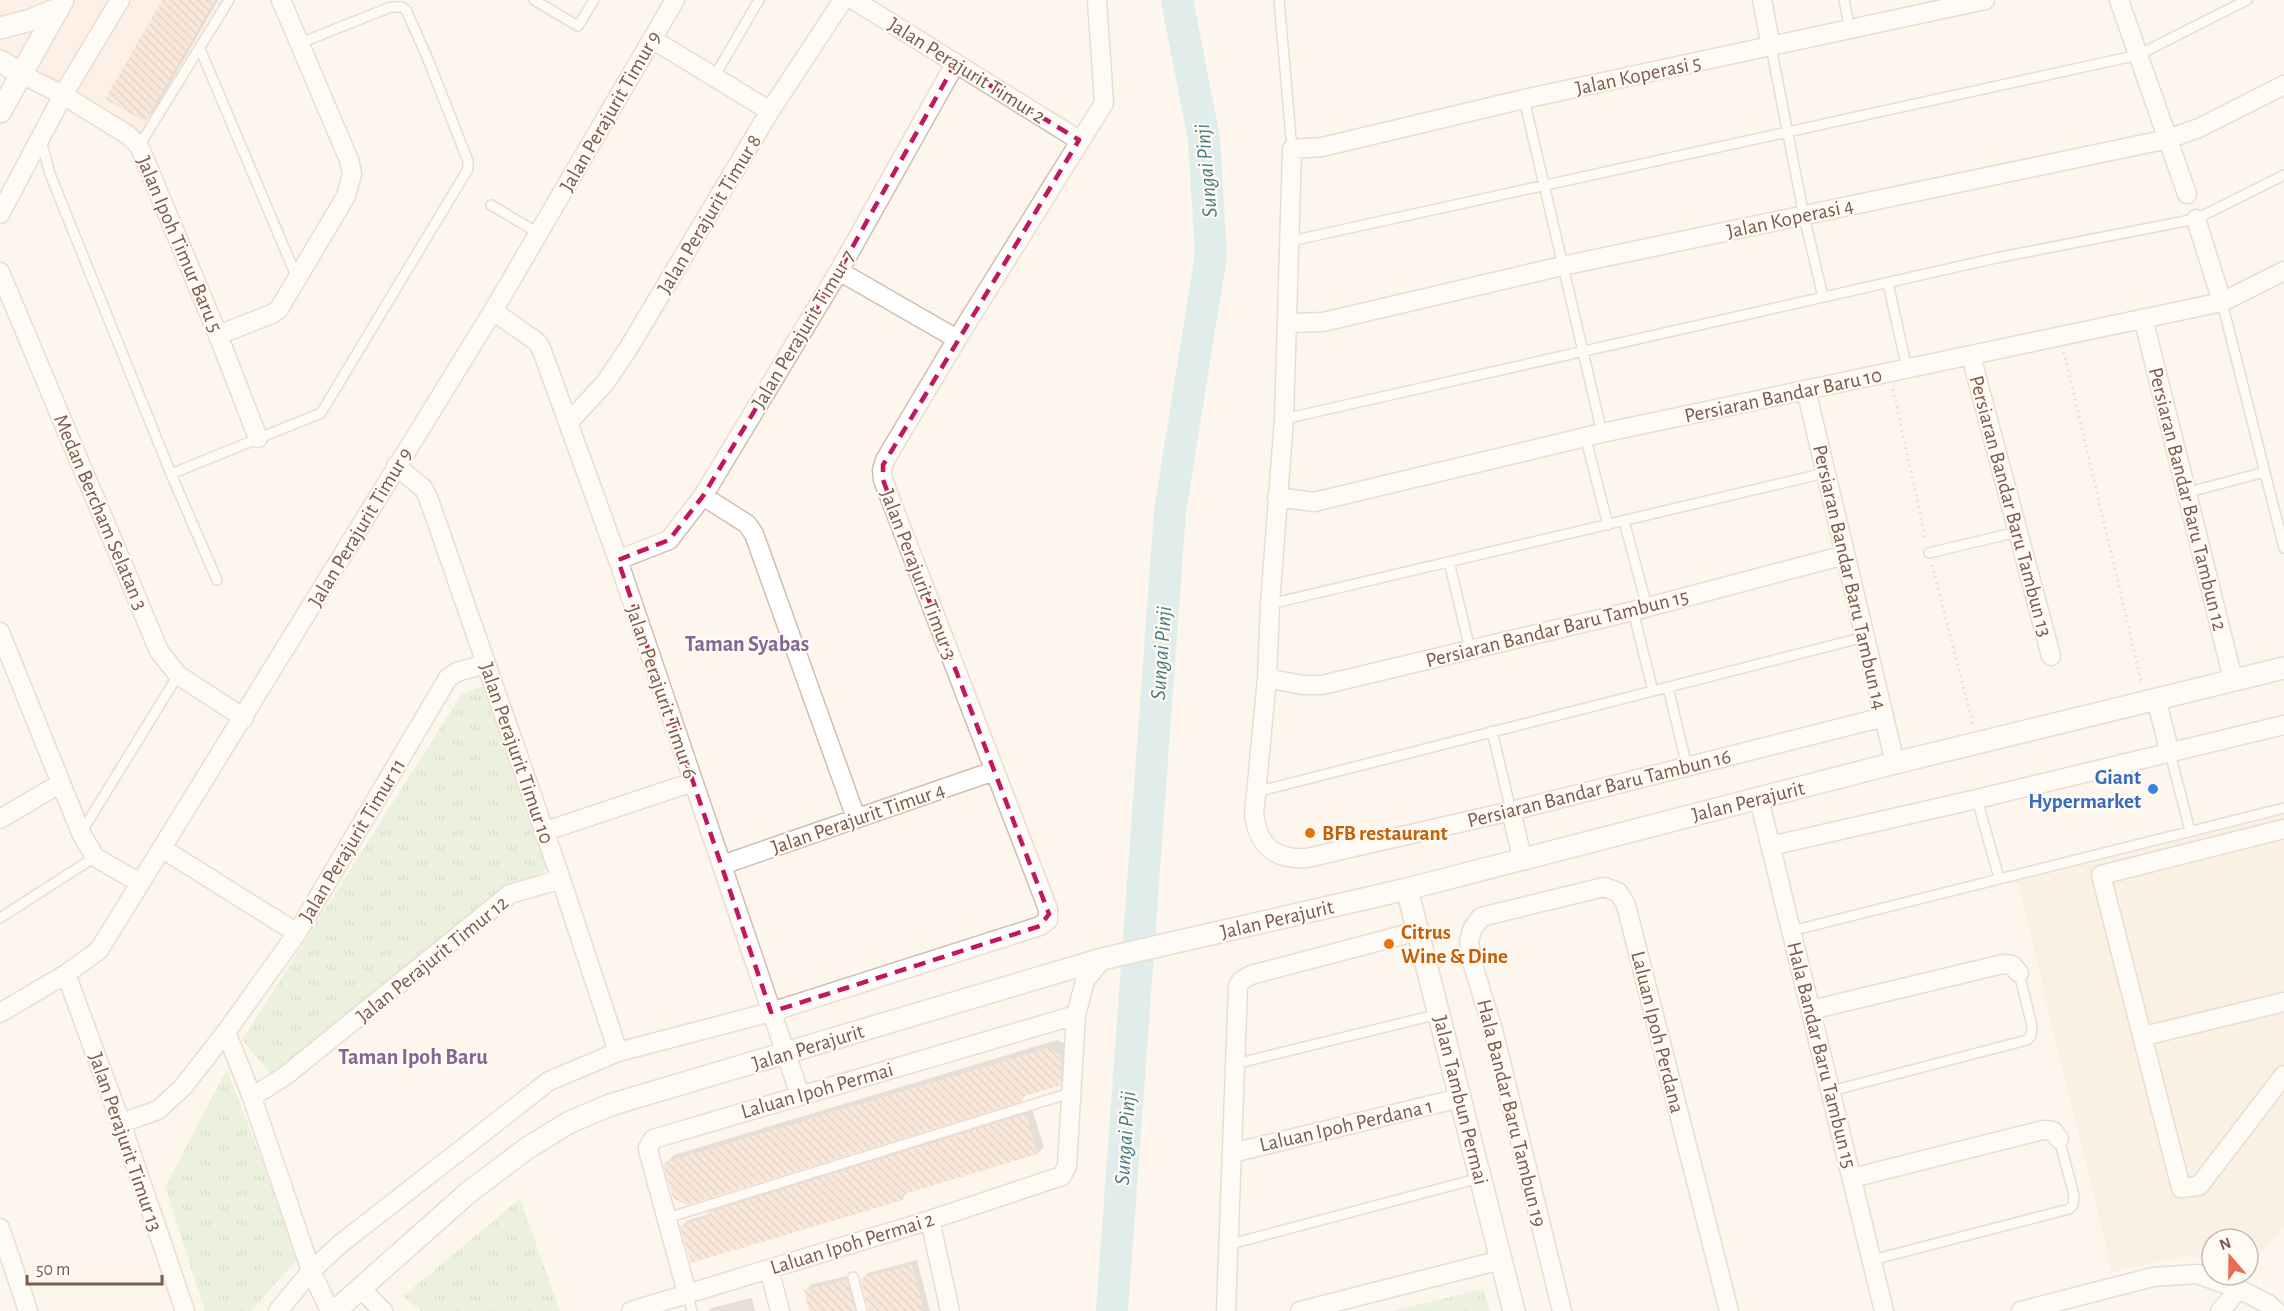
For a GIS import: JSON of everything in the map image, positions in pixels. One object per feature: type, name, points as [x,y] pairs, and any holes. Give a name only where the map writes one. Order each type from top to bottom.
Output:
[{"type":"street","points":[[0,214],[63,95],[120,0]]},
{"type":"street","points":[[218,335],[274,313],[346,196],[352,174],[349,160],[281,0]]},
{"type":"street","name":"Jalan Perajurit Timur 9","points":[[0,1013],[66,974],[99,950],[493,311],[675,0]]},
{"type":"street","name":"Jalan Perajurit Timur 8","points":[[568,423],[605,383],[622,357],[770,111],[843,0]]},
{"type":"street","name":"Jalan Perajurit Timur 2","points":[[854,0],[1080,140]]},
{"type":"street","name":"Jalan Perajurit Timur 3","points":[[771,1012],[1040,926],[1048,920],[1048,909],[882,475],[885,460],[957,339],[1104,103],[1097,0]]},
{"type":"street","points":[[1762,0],[1771,47]]},
{"type":"street","name":"Jalan Koperasi 5","points":[[1292,149],[1322,147],[1524,99],[1850,30],[1928,6],[1985,0]]},
{"type":"street","points":[[2119,0],[2187,194]]},
{"type":"street","points":[[0,28],[31,20],[61,4]]},
{"type":"street","points":[[0,112],[61,4]]},
{"type":"street","points":[[652,39],[770,111]]},
{"type":"street","points":[[0,61],[21,74]]},
{"type":"street","name":"Jalan Perajurit Timur 7","points":[[618,560],[669,540],[703,496],[839,271],[955,64]]},
{"type":"street","name":"Jalan Ipoh Timur Baru 5","points":[[21,74],[63,95],[128,135],[140,146],[258,438]]},
{"type":"street","name":"Jalan Koperasi 4","points":[[1288,323],[1323,322],[1562,266],[2168,139],[2199,128],[2284,85]]},
{"type":"street","name":"Persiaran Bandar Baru Tambun 16","points":[[1292,149],[1284,419],[1277,497],[1267,678],[1254,815],[1257,830],[1264,844],[1276,854],[1291,859],[1307,858],[1511,811],[1884,717]]},
{"type":"street","points":[[2196,219],[2222,302]]},
{"type":"street","points":[[839,271],[957,339]]},
{"type":"street","name":"Persiaran Bandar Baru 10","points":[[1277,497],[1314,502],[1594,435],[2222,302],[2284,271]]},
{"type":"street","name":"Medan Bercham Selatan 3","points":[[0,272],[159,651],[178,675],[244,718]]},
{"type":"street","name":"Jalan Perajurit Timur 6","points":[[493,311],[539,345],[618,560],[800,1095]]},
{"type":"street","name":"Persiaran Bandar Baru Tambun 12","points":[[2143,318],[2233,679]]},
{"type":"street","name":"Persiaran Bandar Baru Tambun 13","points":[[1971,356],[2051,656]]},
{"type":"street","name":"Persiaran Bandar Baru Tambun 14","points":[[1806,390],[1895,763]]},
{"type":"street","name":"Jalan Perajurit Timur 10","points":[[396,466],[427,494],[561,879],[618,1052]]},
{"type":"street","points":[[703,496],[747,524],[754,534],[856,818]]},
{"type":"street","name":"Persiaran Bandar Baru Tambun 15","points":[[1267,678],[1302,685],[1322,685],[1640,609],[1845,555]]},
{"type":"street","points":[[0,632],[5,661],[81,832],[95,857],[140,883]]},
{"type":"street","name":"Jalan Perajurit Timur 11","points":[[121,1123],[158,1110],[183,1087],[226,1032],[297,933],[448,678],[456,672],[485,664]]},
{"type":"street","name":"Jalan Perajurit","points":[[335,1311],[469,1192],[526,1149],[568,1124],[610,1105],[1102,959],[1407,889],[1522,857],[1895,763],[2284,668]]},
{"type":"street","points":[[2151,700],[2170,753]]},
{"type":"street","points":[[1770,846],[2284,725]]},
{"type":"street","name":"Jalan Perajurit Timur 4","points":[[722,865],[994,771]]},
{"type":"street","points":[[543,832],[693,782]]},
{"type":"street","points":[[0,819],[61,783]]},
{"type":"street","name":"Hala Bandar Baru Tambun 15","points":[[1759,799],[1884,1311]]},
{"type":"street","points":[[1511,811],[1522,857]]},
{"type":"street","points":[[2284,829],[2101,875],[2181,1188],[2199,1186],[2284,1075]]},
{"type":"street","points":[[163,849],[297,933]]},
{"type":"street","name":"Jalan Perajurit Timur 12","points":[[252,1097],[285,1076],[510,894],[561,879]]},
{"type":"street","name":"Laluan Ipoh Perdana","points":[[1481,917],[1597,888],[1611,888],[1623,898],[1729,1311]]},
{"type":"street","name":"Jalan Tambun Permai","points":[[1407,889],[1514,1311]]},
{"type":"street","name":"Hala Bandar Baru Tambun 19","points":[[1481,917],[1473,928],[1469,941],[1473,965],[1493,1030],[1562,1311]]},
{"type":"street","points":[[1226,1311],[1238,986],[1245,977],[1418,931]]},
{"type":"street","points":[[1070,1093],[1076,1015],[1085,981],[1102,959]]},
{"type":"street","points":[[1811,1010],[2003,964],[2012,965],[2019,973]]},
{"type":"street","name":"Jalan Perajurit Timur 13","points":[[66,974],[121,1123],[185,1311]]},
{"type":"street","points":[[2144,1036],[2284,1002]]},
{"type":"street","points":[[278,1311],[311,1271],[339,1245],[549,1081],[618,1052],[771,1012]]},
{"type":"street","name":"Laluan Ipoh Permai","points":[[690,1302],[649,1154],[648,1148],[653,1139],[1076,1015]]},
{"type":"street","points":[[226,1032],[252,1097],[311,1271],[330,1311]]},
{"type":"street","name":"Laluan Ipoh Permai 2","points":[[631,1311],[690,1302],[769,1269],[1058,1178],[1062,1176],[1067,1166],[1070,1093]]},
{"type":"street","name":"Laluan Ipoh Perdana 1","points":[[1232,1153],[1460,1098]]},
{"type":"street","points":[[1852,1178],[2043,1130],[2053,1131],[2059,1139]]},
{"type":"street","points":[[930,1220],[950,1311]]},
{"type":"street","points":[[0,1228],[28,1311]]},
{"type":"street","points":[[1300,1311],[1501,1260]]},
{"type":"street","points":[[769,1269],[780,1311]]},
{"type":"street","points":[[2021,1311],[2153,1277],[2197,1274],[2239,1288],[2276,1311]]},
{"type":"street","points":[[360,1288],[383,1311]]},
{"type":"street","points":[[2220,1311],[2239,1288]]},
{"type":"lane","points":[[140,146],[230,0]]},
{"type":"lane","points":[[534,0],[578,26],[594,0]]},
{"type":"lane","points":[[714,77],[759,0]]},
{"type":"lane","points":[[1279,0],[1292,149]]},
{"type":"lane","points":[[1844,0],[1850,30]]},
{"type":"lane","points":[[1291,241],[2138,55],[2247,0]]},
{"type":"lane","points":[[171,474],[321,414],[466,172],[468,165],[427,57],[406,10],[402,7],[391,7],[300,43]]},
{"type":"lane","points":[[1771,47],[1804,216],[1823,297]]},
{"type":"lane","points":[[200,49],[297,278]]},
{"type":"lane","points":[[1524,99],[1582,351],[1608,525]]},
{"type":"lane","points":[[40,140],[50,174],[171,474],[218,580]]},
{"type":"lane","points":[[1284,419],[1996,258],[2196,219],[2284,175]]},
{"type":"lane","points":[[490,205],[538,233]]},
{"type":"lane","points":[[1888,283],[1907,369]]},
{"type":"lane","points":[[2222,302],[2284,548]]},
{"type":"lane","points":[[1270,604],[1826,472]]},
{"type":"lane","points":[[2185,492],[2265,472]]},
{"type":"lane","points":[[1624,521],[1653,691]]},
{"type":"lane","points":[[1929,553],[2017,532]]},
{"type":"lane","points":[[1449,562],[1470,650]]},
{"type":"lane","points":[[1256,792],[1865,637]]},
{"type":"lane","points":[[81,832],[178,675]]},
{"type":"lane","points":[[1668,687],[1687,766]]},
{"type":"lane","points":[[1492,731],[1511,811]]},
{"type":"lane","points":[[2170,753],[2190,831]]},
{"type":"lane","points":[[1977,799],[1999,878]]},
{"type":"lane","points":[[1791,931],[2284,808]]},
{"type":"lane","points":[[0,918],[95,857]]},
{"type":"lane","points":[[1831,1091],[2027,1040],[2033,1031],[2019,973]]},
{"type":"lane","points":[[1235,1064],[1439,1014]]},
{"type":"lane","points":[[667,1218],[1070,1093]]},
{"type":"lane","points":[[1872,1260],[2069,1209],[2073,1205],[2074,1195],[2059,1139]]},
{"type":"lane","points":[[1227,1245],[1480,1178]]},
{"type":"lane","points":[[853,1277],[862,1311]]},
{"type":"path","points":[[2060,336],[2151,700]]},
{"type":"highlighted area","points":[[955,64],[1079,140],[883,465],[883,480],[1049,914],[1040,926],[771,1012],[618,560],[669,540],[703,496],[839,271]]},
{"type":"shaded area","points":[[0,0],[225,0],[141,140],[0,66]]},
{"type":"shaded area","points":[[2284,812],[2284,1225],[2260,1254],[2260,1227],[2200,1227],[2200,1259],[2187,1256],[2112,1272],[2017,880]]},
{"type":"green space","points":[[486,685],[551,868],[486,901],[300,1063],[273,1076],[242,1040],[461,695]]},
{"type":"green space","points":[[227,1069],[299,1257],[251,1311],[205,1311],[165,1187]]},
{"type":"green space","points":[[520,1199],[560,1311],[421,1311],[403,1296]]},
{"type":"green space","points":[[1483,1289],[1490,1311],[1393,1311]]},
{"type":"building","points":[[162,0],[215,0],[145,122],[105,99]]},
{"type":"building","points":[[1047,1048],[1061,1055],[1061,1085],[1022,1097],[1023,1101],[687,1205],[673,1198],[663,1163]]},
{"type":"building","points":[[1026,1114],[1038,1154],[901,1195],[903,1200],[691,1263],[680,1226],[712,1216],[706,1213]]},
{"type":"building","points":[[912,1265],[924,1311],[869,1311],[860,1278]]},
{"type":"building","points":[[847,1280],[855,1311],[809,1311],[804,1290]]},
{"type":"waterway","name":"Sungai Pinji","points":[[1112,1311],[1170,511],[1211,255],[1204,139],[1177,0]]},
{"type":"place","name":"Giant Hypermarket","points":[[2153,789]]},
{"type":"place","name":"BFB restaurant","points":[[1310,833]]},
{"type":"place","name":"Citrus Wine & Dine","points":[[1389,944]]},
{"type":"district","name":"Taman Syabas","points":[[747,643]]},
{"type":"district","name":"Taman Ipoh Baru","points":[[413,1056]]}]
